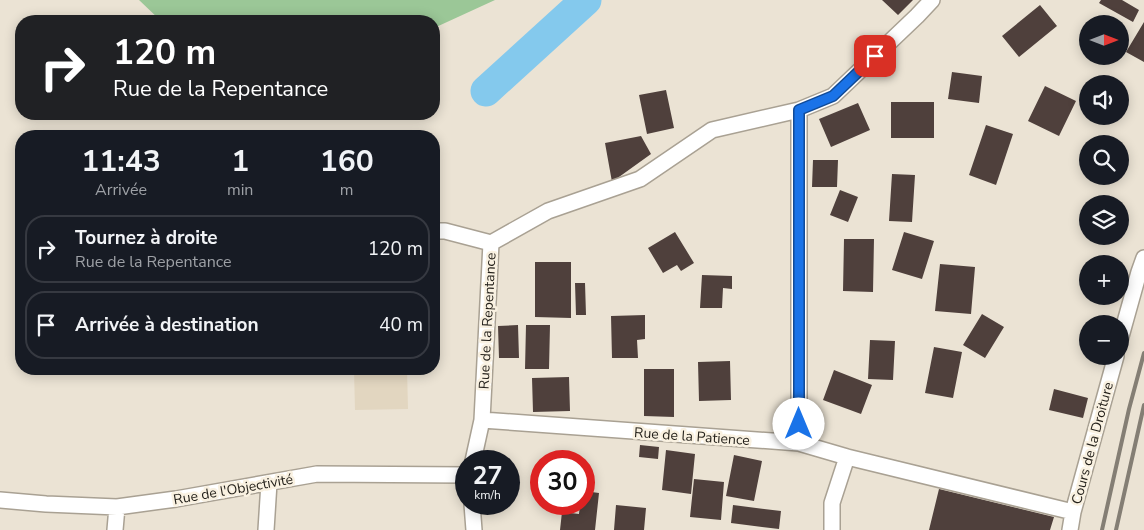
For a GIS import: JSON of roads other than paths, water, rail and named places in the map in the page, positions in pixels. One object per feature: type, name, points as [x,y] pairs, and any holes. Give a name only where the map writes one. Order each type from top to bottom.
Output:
[{"type":"street","name":"Rue de la Repentance","points":[[475,450],[482,420],[491,243],[548,211],[640,179],[712,130],[799,110],[833,96],[932,0]]},
{"type":"street","points":[[799,110],[799,443]]},
{"type":"street","points":[[440,230],[445,230],[491,243]]},
{"type":"street","points":[[1127,315],[1144,258]]},
{"type":"street","name":"Cours de la Droiture","points":[[1070,530],[1073,512],[1114,365]]},
{"type":"street","name":"Rue de la Patience","points":[[482,420],[799,443],[847,457],[1073,512]]},
{"type":"street","points":[[832,530],[832,503],[847,457]]},
{"type":"street","name":"Rue de l'Objectivité","points":[[0,500],[117,507],[176,499],[317,474],[455,476]]},
{"type":"street","points":[[266,530],[269,482]]},
{"type":"street","points":[[115,530],[117,507]]},
{"type":"street","points":[[473,515],[474,530]]},
{"type":"waterway","points":[[486,91],[586,0]]},
{"type":"railway","points":[[1102,530],[1129,409],[1144,353]]},
{"type":"railway","points":[[1116,530],[1144,405]]}]
